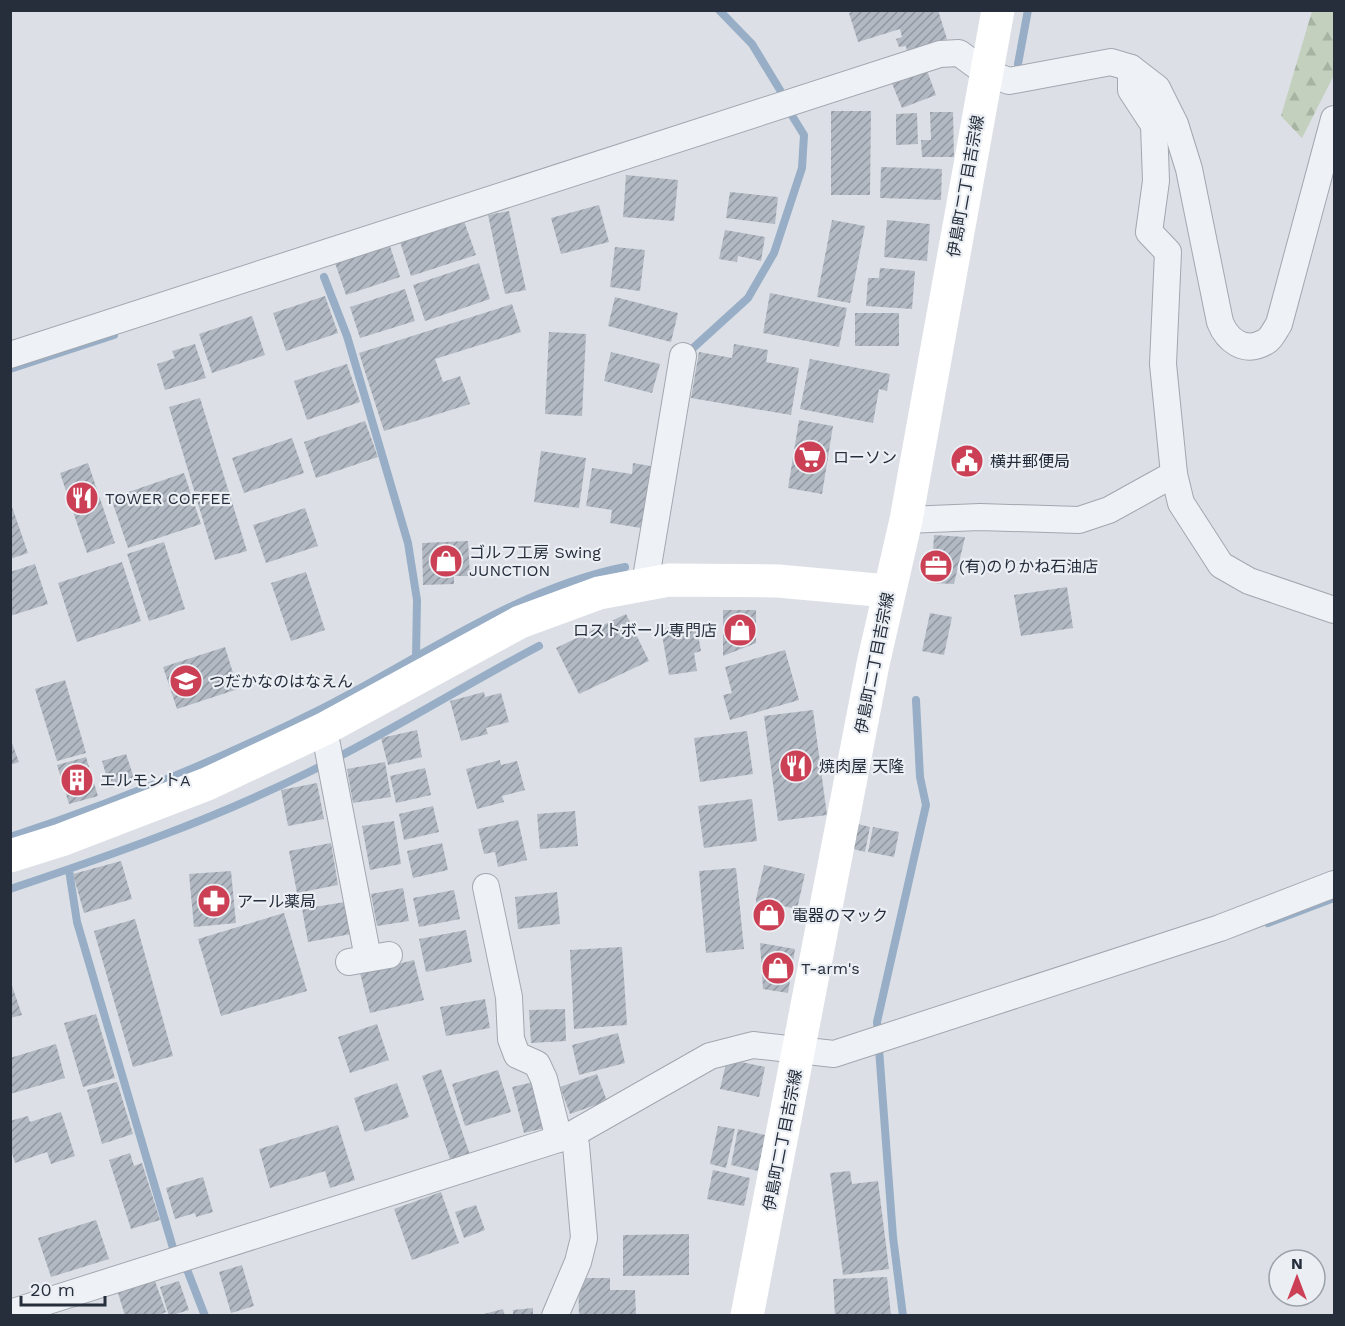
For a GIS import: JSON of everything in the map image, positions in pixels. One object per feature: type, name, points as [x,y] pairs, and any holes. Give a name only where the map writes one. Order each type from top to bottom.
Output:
[{"type":"street","name":"伊島町二丁目吉宗線","points":[[747,1316],[888,591],[906,520],[998,10]]},
{"type":"street","points":[[10,355],[940,54],[958,53],[985,72],[1009,81],[1111,62],[1131,68],[1157,88],[1175,124],[1189,170],[1220,321],[1225,335],[1237,345],[1253,346],[1266,342],[1280,324],[1335,119]]},
{"type":"street","points":[[1131,68],[1131,90],[1154,125],[1156,181],[1149,232],[1168,252],[1163,364],[1174,474],[1181,503],[1221,565],[1249,581],[1335,610]]},
{"type":"street","points":[[645,584],[683,356]]},
{"type":"street","points":[[906,520],[980,516],[1079,520],[1109,510],[1174,474]]},
{"type":"street","points":[[10,856],[61,840],[207,784],[328,751],[520,622],[599,593],[669,580],[778,581],[888,591]]},
{"type":"street","points":[[328,751],[369,958]]},
{"type":"street","points":[[10,1313],[570,1140],[710,1056],[753,1045],[799,1052],[834,1054],[1220,928],[1335,884]]},
{"type":"street","points":[[486,887],[509,997],[511,1039],[517,1055],[537,1064],[570,1140],[584,1238],[578,1262],[555,1316]]},
{"type":"green space","points":[[1312,11],[1334,11],[1334,75],[1302,138],[1281,116]]},
{"type":"building","points":[[858,10],[938,10],[947,39],[907,51],[906,46],[899,47],[896,39],[902,37],[900,29],[858,42],[849,13]]},
{"type":"building","points":[[926,68],[936,95],[902,108],[891,81]]},
{"type":"building","points":[[831,111],[871,111],[870,195],[831,195]]},
{"type":"building","points":[[930,112],[953,112],[954,157],[922,157],[921,140],[931,140]]},
{"type":"building","points":[[917,113],[918,144],[896,145],[896,114]]},
{"type":"building","points":[[881,167],[942,169],[941,200],[880,198]]},
{"type":"building","points":[[626,175],[678,180],[674,221],[623,217]]},
{"type":"building","points":[[730,192],[778,197],[775,224],[726,218]]},
{"type":"building","points":[[599,205],[609,242],[561,254],[551,218]]},
{"type":"building","points":[[509,211],[526,290],[505,294],[488,215]]},
{"type":"building","points":[[832,220],[865,226],[850,303],[817,297]]},
{"type":"building","points":[[887,220],[930,224],[927,261],[884,257]]},
{"type":"building","points":[[464,221],[476,255],[411,276],[400,242]]},
{"type":"building","points":[[725,230],[765,237],[761,261],[738,256],[737,262],[719,259]]},
{"type":"building","points":[[390,246],[400,277],[346,295],[335,263]]},
{"type":"building","points":[[615,247],[645,250],[640,291],[610,287]]},
{"type":"building","points":[[479,263],[490,299],[425,321],[413,285]]},
{"type":"building","points":[[880,268],[915,271],[912,309],[866,306],[868,278],[879,278]]},
{"type":"building","points":[[405,289],[415,321],[360,338],[350,307]]},
{"type":"building","points":[[770,293],[847,308],[839,347],[763,333]]},
{"type":"building","points":[[325,296],[338,333],[286,351],[273,313]]},
{"type":"building","points":[[615,297],[678,313],[671,342],[608,326]]},
{"type":"building","points":[[512,304],[521,332],[435,359],[443,382],[460,376],[470,404],[384,431],[359,353]]},
{"type":"building","points":[[855,313],[899,313],[899,346],[855,346]]},
{"type":"building","points":[[252,316],[265,355],[212,373],[199,334]]},
{"type":"building","points":[[549,332],[586,334],[582,416],[545,414]]},
{"type":"building","points":[[195,344],[206,378],[165,390],[157,364],[175,358],[172,351]]},
{"type":"building","points":[[734,344],[768,350],[766,362],[799,368],[791,415],[691,398],[699,352],[732,358]]},
{"type":"building","points":[[611,352],[660,364],[652,393],[604,381]]},
{"type":"building","points":[[810,359],[890,374],[887,391],[879,389],[873,423],[800,409]]},
{"type":"building","points":[[347,364],[360,402],[307,420],[294,381]]},
{"type":"building","points":[[200,398],[247,551],[215,560],[169,407]]},
{"type":"building","name":"ローソン","points":[[799,420],[833,426],[822,494],[788,488]]},
{"type":"building","points":[[365,421],[378,457],[316,478],[304,442]]},
{"type":"building","points":[[292,438],[304,473],[244,493],[232,458]]},
{"type":"building","points":[[541,451],[586,458],[579,508],[534,502]]},
{"type":"building","points":[[88,463],[115,543],[87,553],[60,473]]},
{"type":"building","points":[[633,463],[656,467],[647,529],[610,523],[612,510],[586,506],[592,468],[632,474]]},
{"type":"building","points":[[184,473],[201,524],[128,548],[111,498]]},
{"type":"building","points":[[10,501],[28,553],[10,559]]},
{"type":"building","points":[[305,508],[318,546],[266,563],[253,525]]},
{"type":"building","points":[[934,535],[965,537],[954,584],[931,583]]},
{"type":"building","points":[[468,541],[470,576],[454,576],[454,584],[423,585],[422,543]]},
{"type":"building","points":[[164,542],[185,609],[149,621],[127,554]]},
{"type":"building","points":[[122,562],[141,621],[77,642],[58,583]]},
{"type":"building","points":[[35,564],[48,604],[10,616],[10,572]]},
{"type":"building","points":[[306,572],[325,630],[291,641],[271,583]]},
{"type":"building","points":[[1067,587],[1073,628],[1021,636],[1014,595]]},
{"type":"building","points":[[723,610],[756,610],[756,643],[723,656]]},
{"type":"building","points":[[930,613],[952,617],[944,655],[922,651]]},
{"type":"building","points":[[626,614],[649,661],[579,694],[556,648]]},
{"type":"building","points":[[696,623],[701,651],[694,653],[697,671],[669,675],[661,629]]},
{"type":"building","points":[[225,647],[238,689],[177,709],[163,667]]},
{"type":"building","points":[[785,650],[799,700],[730,720],[723,695],[732,693],[725,667]]},
{"type":"building","points":[[65,680],[86,753],[57,761],[35,689]]},
{"type":"building","points":[[484,692],[485,697],[501,693],[509,722],[486,728],[488,734],[461,741],[450,701]]},
{"type":"building","points":[[813,710],[827,815],[778,821],[764,716]]},
{"type":"building","points":[[417,730],[422,757],[388,765],[381,738]]},
{"type":"building","points":[[747,731],[753,774],[700,782],[694,738]]},
{"type":"building","points":[[10,738],[19,762],[10,765]]},
{"type":"building","points":[[126,754],[135,781],[110,788],[102,761]]},
{"type":"building","name":"エルモントA","points":[[86,757],[98,796],[69,804],[57,765]]},
{"type":"building","points":[[500,760],[501,765],[517,761],[525,790],[502,796],[504,802],[477,809],[466,769]]},
{"type":"building","points":[[385,762],[391,797],[353,803],[347,769]]},
{"type":"building","points":[[425,768],[431,795],[396,803],[390,776]]},
{"type":"building","points":[[317,783],[324,819],[288,826],[281,790]]},
{"type":"building","points":[[752,799],[757,841],[704,848],[698,806]]},
{"type":"building","points":[[433,806],[439,832],[404,840],[399,814]]},
{"type":"building","points":[[575,811],[578,846],[540,849],[537,814]]},
{"type":"building","points":[[518,820],[527,860],[498,867],[495,852],[484,854],[478,829]]},
{"type":"building","points":[[394,821],[401,864],[370,870],[362,826]]},
{"type":"building","points":[[854,823],[870,827],[865,852],[849,848]]},
{"type":"building","points":[[873,827],[899,832],[894,857],[868,852]]},
{"type":"building","points":[[331,843],[338,885],[297,893],[289,851]]},
{"type":"building","points":[[442,843],[448,870],[413,878],[407,851]]},
{"type":"building","points":[[121,861],[132,899],[84,913],[73,874]]},
{"type":"building","points":[[764,865],[805,874],[797,909],[783,906],[778,930],[757,925],[756,899]]},
{"type":"building","points":[[736,868],[744,949],[706,953],[699,871]]},
{"type":"building","points":[[231,871],[236,923],[194,927],[189,874]]},
{"type":"building","points":[[403,888],[409,921],[377,926],[371,894]]},
{"type":"building","points":[[454,890],[460,919],[419,927],[413,898]]},
{"type":"building","points":[[557,892],[560,924],[518,929],[515,897]]},
{"type":"building","points":[[345,902],[351,934],[308,942],[302,909]]},
{"type":"building","points":[[284,913],[307,991],[221,1016],[198,939]]},
{"type":"building","points":[[135,919],[173,1056],[133,1067],[94,931]]},
{"type":"building","points":[[466,930],[472,962],[426,972],[419,939]]},
{"type":"building","points":[[760,943],[795,949],[788,993],[763,989]]},
{"type":"building","points":[[622,947],[627,1025],[574,1029],[570,950]]},
{"type":"building","points":[[414,960],[424,1000],[370,1013],[360,973]]},
{"type":"building","points":[[10,980],[22,1015],[10,1018]]},
{"type":"building","points":[[485,999],[490,1028],[446,1036],[440,1007]]},
{"type":"building","points":[[565,1009],[566,1041],[531,1043],[529,1010]]},
{"type":"building","points":[[96,1014],[115,1078],[83,1087],[64,1023]]},
{"type":"building","points":[[377,1024],[389,1060],[350,1073],[338,1037]]},
{"type":"building","points":[[618,1033],[625,1063],[579,1075],[572,1045]]},
{"type":"building","points":[[56,1044],[65,1078],[10,1094],[10,1058]]},
{"type":"building","points":[[727,1059],[765,1067],[759,1097],[720,1089]]},
{"type":"building","points":[[441,1069],[471,1158],[452,1165],[422,1076]]},
{"type":"building","points":[[498,1070],[511,1112],[465,1126],[452,1084]]},
{"type":"building","points":[[597,1074],[607,1101],[570,1114],[560,1087]]},
{"type":"building","points":[[538,1081],[549,1127],[524,1133],[512,1087]]},
{"type":"building","points":[[117,1082],[133,1134],[102,1144],[87,1090]]},
{"type":"building","points":[[397,1083],[409,1117],[365,1132],[354,1098]]},
{"type":"building","points":[[61,1112],[75,1156],[51,1164],[47,1152],[15,1163],[10,1147],[10,1121],[28,1116],[30,1122]]},
{"type":"building","points":[[338,1125],[355,1180],[330,1188],[325,1171],[270,1188],[259,1149]]},
{"type":"building","points":[[718,1126],[735,1129],[726,1168],[710,1164]]},
{"type":"building","points":[[738,1129],[765,1135],[758,1171],[731,1165]]},
{"type":"building","points":[[130,1153],[134,1166],[142,1163],[160,1220],[131,1229],[109,1160]]},
{"type":"building","points":[[713,1170],[750,1178],[744,1206],[707,1199]]},
{"type":"building","points":[[850,1171],[852,1184],[878,1181],[889,1269],[843,1275],[830,1173]]},
{"type":"building","points":[[203,1177],[213,1212],[196,1217],[195,1213],[175,1219],[166,1188]]},
{"type":"building","points":[[441,1192],[459,1243],[412,1260],[394,1209]]},
{"type":"building","points":[[476,1205],[485,1230],[464,1238],[455,1212]]},
{"type":"building","points":[[96,1220],[109,1259],[51,1277],[38,1238]]},
{"type":"building","points":[[689,1234],[689,1275],[623,1276],[623,1235]]},
{"type":"building","points":[[242,1265],[254,1306],[231,1313],[219,1272]]},
{"type":"building","points":[[887,1277],[891,1316],[835,1316],[833,1279]]},
{"type":"building","points":[[578,1278],[610,1278],[610,1290],[635,1290],[636,1316],[579,1316]]},
{"type":"building","points":[[155,1281],[166,1312],[156,1316],[125,1316],[118,1293]]},
{"type":"building","points":[[179,1281],[189,1310],[169,1316],[160,1287]]},
{"type":"building","points":[[533,1308],[533,1316],[513,1316],[513,1310]]},
{"type":"building","points":[[503,1309],[505,1316],[480,1315]]},
{"type":"waterway","points":[[719,10],[752,44],[780,90]]},
{"type":"waterway","points":[[1018,64],[1028,10]]},
{"type":"waterway","points":[[692,349],[748,298],[774,253],[802,168],[804,135],[791,114]]},
{"type":"waterway","points":[[324,277],[347,336],[408,543],[417,600],[416,658]]},
{"type":"waterway","points":[[10,369],[114,335]]},
{"type":"waterway","points":[[10,837],[90,809],[207,762],[321,709],[507,608],[585,577],[625,567]]},
{"type":"waterway","points":[[10,889],[161,836],[271,790],[366,742],[539,646]]},
{"type":"waterway","points":[[903,1316],[893,1237],[877,1022],[926,805],[920,777],[916,700]]},
{"type":"waterway","points":[[69,870],[77,922],[173,1248],[186,1267],[205,1316]]},
{"type":"waterway","points":[[1268,923],[1334,898]]},
{"type":"place","name":"ローソン","points":[[810,457]]},
{"type":"place","name":"横井郵便局","points":[[967,461]]},
{"type":"place","name":"TOWER COFFEE","points":[[82,498]]},
{"type":"place","name":"ゴルフ工房 Swing JUNCTION","points":[[446,561]]},
{"type":"place","name":"(有)のりかね石油店","points":[[936,566]]},
{"type":"place","name":"ロストボール専門店","points":[[740,630]]},
{"type":"place","name":"つだかなのはなえん","points":[[186,681]]},
{"type":"place","name":"焼肉屋 天隆","points":[[796,766]]},
{"type":"place","name":"エルモントA","points":[[77,780]]},
{"type":"place","name":"アール薬局","points":[[214,901]]},
{"type":"place","name":"電器のマック","points":[[769,915]]},
{"type":"place","name":"T-arm's","points":[[778,968]]}]
